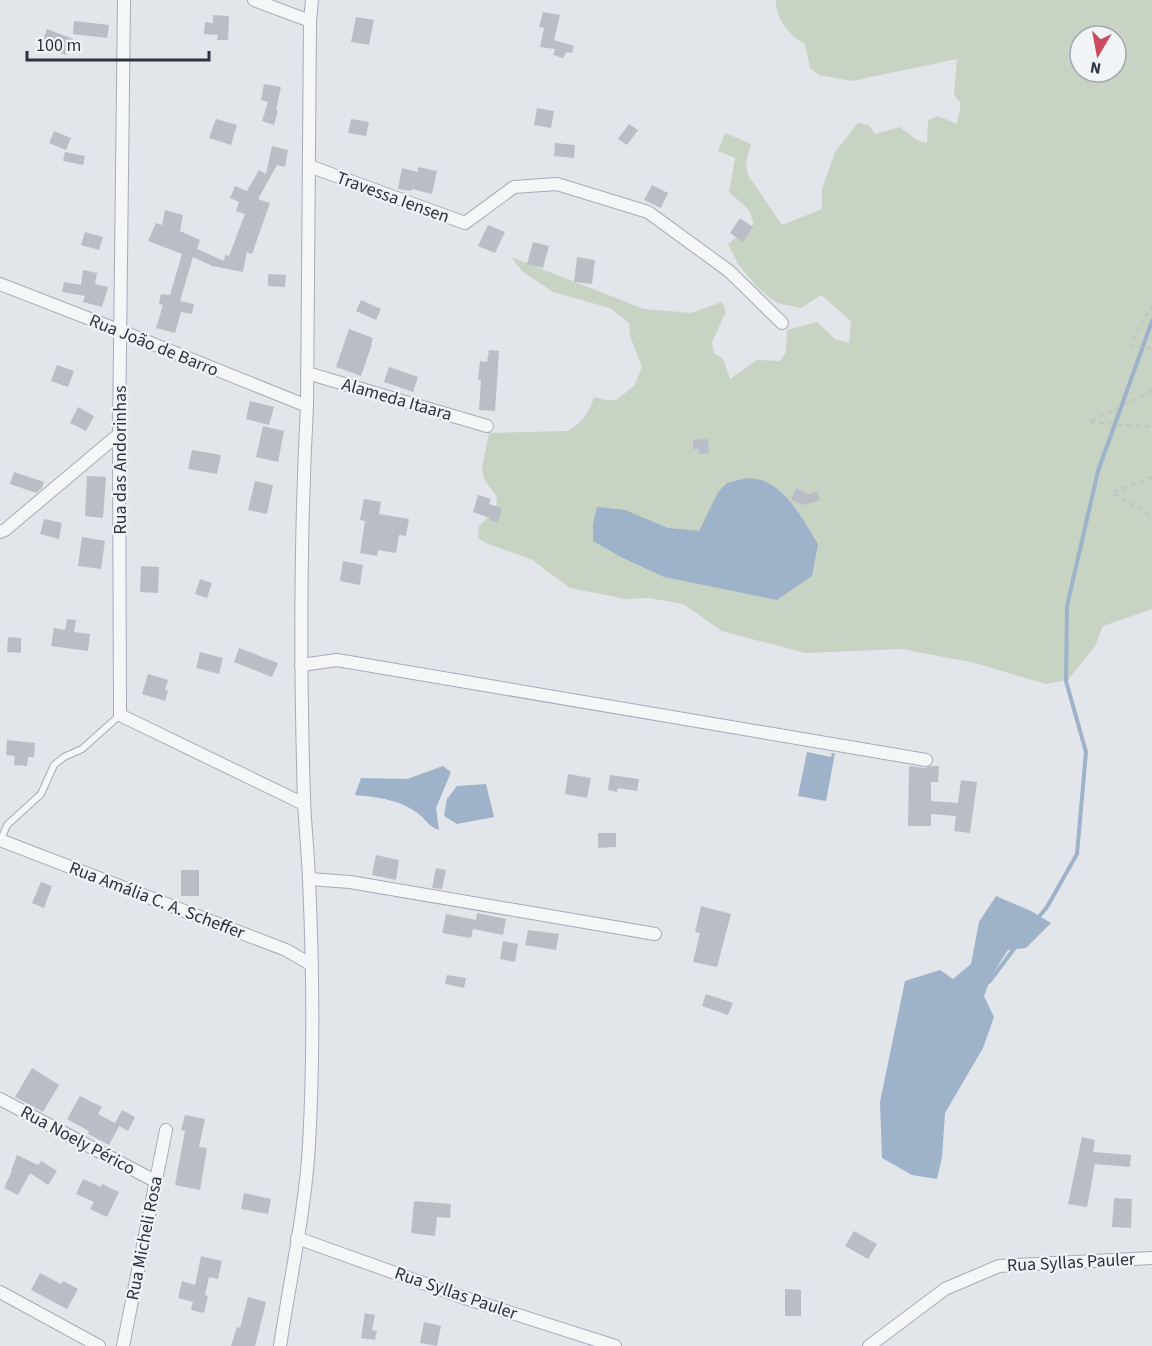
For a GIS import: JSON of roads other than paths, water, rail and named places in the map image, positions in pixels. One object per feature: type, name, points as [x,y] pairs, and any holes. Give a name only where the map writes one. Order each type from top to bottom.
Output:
[{"type":"street","name":"Rua das Andorinhas","points":[[120,715],[119,434],[124,0]]},
{"type":"street","points":[[254,0],[310,21]]},
{"type":"street","points":[[280,1346],[305,1191],[313,1046],[301,665],[312,0]]},
{"type":"street","name":"Travessa Iensen","points":[[309,166],[465,223],[514,187],[557,184],[648,212],[729,271],[782,323]]},
{"type":"street","name":"Rua João de Barro","points":[[0,284],[307,406]]},
{"type":"street","name":"Alameda Itaara","points":[[307,373],[487,426]]},
{"type":"street","points":[[0,532],[119,434]]},
{"type":"street","points":[[301,665],[337,660],[926,760]]},
{"type":"street","points":[[120,715],[304,804]]},
{"type":"street","name":"Rua Amália C. A. Scheffer","points":[[1,840],[286,950],[312,965]]},
{"type":"street","points":[[309,879],[350,882],[655,934]]},
{"type":"street","name":"Rua Noely Périco","points":[[0,1099],[155,1181]]},
{"type":"street","name":"Rua Micheli Rosa","points":[[123,1346],[166,1130]]},
{"type":"street","name":"Rua Syllas Pauler","points":[[297,1238],[462,1297],[615,1346]]},
{"type":"street","name":"Rua Syllas Pauler","points":[[869,1346],[945,1289],[999,1266],[1152,1258]]},
{"type":"street","points":[[0,1292],[99,1346]]},
{"type":"lane","points":[[1,840],[7,825],[41,794],[54,765],[64,757],[82,749],[120,715]]},
{"type":"water","points":[[747,478],[771,484],[787,498],[818,544],[812,576],[777,600],[664,577],[593,541],[593,524],[597,507],[625,510],[668,528],[699,531],[718,492],[727,483]]},
{"type":"water","points":[[807,752],[831,757],[832,753],[835,753],[826,801],[798,796]]},
{"type":"water","points":[[443,766],[451,772],[436,808],[439,830],[405,806],[380,798],[355,795],[361,778],[407,779]]},
{"type":"water","points":[[486,784],[494,817],[457,824],[444,816],[447,799],[457,786]]},
{"type":"water","points":[[996,896],[1031,911],[1051,923],[1026,948],[1008,950],[992,975],[984,996],[994,1017],[983,1048],[945,1113],[942,1157],[937,1179],[912,1175],[882,1158],[880,1102],[905,981],[940,970],[953,979],[971,964],[979,922]]},
{"type":"waterway","points":[[1038,918],[1047,907],[1077,854],[1086,752],[1066,681],[1067,606],[1098,471],[1152,321]]},
{"type":"waterway","points":[[989,982],[1017,945]]}]
